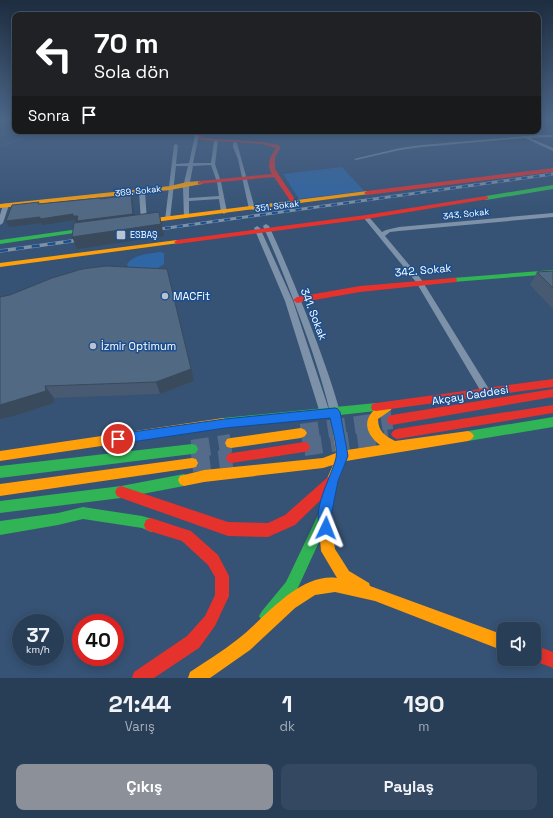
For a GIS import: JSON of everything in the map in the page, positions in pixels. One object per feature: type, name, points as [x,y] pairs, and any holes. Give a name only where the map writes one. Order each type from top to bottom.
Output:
[{"type":"main road","points":[[276,151],[272,158],[272,169],[295,204]]},
{"type":"main road","name":"351. Sokak","points":[[141,222],[295,204],[553,170]]},
{"type":"main road","name":"369. Sokak","points":[[3,206],[276,175]]},
{"type":"main road","points":[[0,265],[262,229],[366,217],[553,187]]},
{"type":"main road","points":[[0,242],[98,228]]},
{"type":"main road","name":"342. Sokak","points":[[296,300],[329,293],[418,281],[553,272]]},
{"type":"main road","points":[[0,456],[225,424],[389,406],[553,383]]},
{"type":"main road","name":"Akçay Caddesi","points":[[392,420],[553,393]]},
{"type":"main road","points":[[389,406],[373,417],[372,428],[374,434],[384,442],[398,447]]},
{"type":"main road","points":[[397,434],[553,410]]},
{"type":"main road","points":[[244,644],[291,587],[324,516],[332,481],[342,456],[335,412]]},
{"type":"main road","points":[[0,507],[121,492],[204,476],[323,463],[342,456],[553,422]]},
{"type":"main road","points":[[231,443],[301,433]]},
{"type":"main road","points":[[232,458],[304,448]]},
{"type":"main road","points":[[0,472],[192,449]]},
{"type":"main road","points":[[0,490],[192,463]]},
{"type":"main road","points":[[121,492],[228,528],[268,530],[290,520],[332,481]]},
{"type":"main road","points":[[0,528],[58,519],[83,513],[91,514],[142,522],[186,536],[213,560],[222,576],[222,596],[210,621],[193,642],[140,678]]},
{"type":"main road","points":[[324,516],[328,551],[344,576],[375,594]]},
{"type":"main road","points":[[196,678],[244,644],[290,603],[312,588],[335,585],[375,594],[497,640]]},
{"type":"main road","points":[[541,656],[553,660]]},
{"type":"street","points":[[167,219],[175,151]]},
{"type":"street","points":[[186,217],[187,184],[193,151]]},
{"type":"street","points":[[215,151],[213,164],[219,182],[224,212]]},
{"type":"street","points":[[237,151],[240,159],[252,209]]},
{"type":"street","points":[[356,159],[393,151]]},
{"type":"street","points":[[173,165],[213,164]]},
{"type":"street","points":[[141,222],[142,191]]},
{"type":"street","points":[[186,200],[221,197]]},
{"type":"street","points":[[0,224],[3,206]]},
{"type":"street","name":"343. Sokak","points":[[382,235],[388,231],[399,229],[553,215]]},
{"type":"street","points":[[366,217],[407,265],[418,281],[486,392]]},
{"type":"street","name":"341. Sokak","points":[[262,229],[296,300],[328,384],[335,412]]},
{"type":"street","name":"341. Sokak","points":[[262,229],[289,301],[325,413]]},
{"type":"shaded area","points":[[342,167],[364,191],[299,199],[283,174]]},
{"type":"shaded area","points":[[160,252],[164,253],[164,264],[155,270],[128,268],[127,264],[134,258]]},
{"type":"building","points":[[131,195],[133,214],[77,221],[78,216],[73,216],[73,214],[40,219],[40,217],[6,221],[12,205],[100,199]]},
{"type":"building","points":[[159,212],[161,224],[72,237],[74,223]]},
{"type":"building","name":"İzmir Optimum","points":[[106,266],[167,269],[191,369],[156,382],[45,386],[46,391],[0,405],[0,297],[10,295],[52,278],[82,269]]},
{"type":"building","points":[[553,271],[553,288],[537,272]]},
{"type":"tunnel","points":[[301,433],[392,420]]},
{"type":"tunnel","points":[[304,447],[388,435]]},
{"type":"tunnel","points":[[192,449],[231,443]]},
{"type":"tunnel","points":[[192,463],[232,458]]},
{"type":"railway","points":[[161,229],[153,230],[553,174]]},
{"type":"railway","points":[[0,251],[86,239]]},
{"type":"traffic: fast","points":[[486,198],[553,187]]},
{"type":"traffic: fast","points":[[0,242],[86,230]]},
{"type":"traffic: fast","points":[[453,280],[553,272]]},
{"type":"traffic: fast","points":[[223,423],[376,407]]},
{"type":"traffic: fast","points":[[468,436],[553,422]]},
{"type":"traffic: fast","points":[[0,472],[192,449]]},
{"type":"traffic: fast","points":[[0,507],[121,492],[184,480]]},
{"type":"traffic: fast","points":[[0,528],[58,519],[83,513],[142,522],[151,525]]},
{"type":"traffic: fast","points":[[267,616],[291,587],[324,518]]},
{"type":"traffic: slow","points":[[0,206],[170,188],[200,183]]},
{"type":"traffic: slow","points":[[147,221],[367,193]]},
{"type":"traffic: slow","points":[[0,265],[177,242]]},
{"type":"traffic: slow","points":[[387,407],[373,417],[374,428],[382,440],[397,447]]},
{"type":"traffic: slow","points":[[335,412],[342,456],[332,481],[324,516],[328,551],[344,576],[364,588]]},
{"type":"traffic: slow","points":[[0,456],[223,423]]},
{"type":"traffic: slow","points":[[231,443],[301,433]]},
{"type":"traffic: slow","points":[[184,480],[204,476],[323,463],[342,456],[468,436]]},
{"type":"traffic: slow","points":[[0,490],[192,463]]},
{"type":"traffic: slow","points":[[196,678],[244,644],[290,603],[312,588],[335,585],[375,594],[497,640]]},
{"type":"traffic: jam","points":[[276,151],[272,158],[272,169],[295,204]]},
{"type":"traffic: jam","points":[[367,193],[553,170]]},
{"type":"traffic: jam","points":[[200,183],[276,175]]},
{"type":"traffic: jam","points":[[177,242],[366,217],[486,198]]},
{"type":"traffic: jam","points":[[297,300],[360,289],[453,280]]},
{"type":"traffic: jam","points":[[376,407],[553,383]]},
{"type":"traffic: jam","points":[[392,420],[553,393]]},
{"type":"traffic: jam","points":[[397,434],[553,409]]},
{"type":"traffic: jam","points":[[232,458],[304,447]]},
{"type":"traffic: jam","points":[[121,492],[228,529],[268,530],[290,520],[332,481]]},
{"type":"traffic: jam","points":[[140,678],[193,642],[210,621],[222,596],[222,576],[213,560],[186,536],[151,525]]},
{"type":"traffic: jam","points":[[541,656],[553,660]]},
{"type":"place","name":"ESBAŞ","points":[[121,235]]},
{"type":"place","name":"MACFit","points":[[165,296]]},
{"type":"place","name":"İzmir Optimum","points":[[93,346]]},
{"type":"route","points":[[118,439],[225,424],[335,412],[342,456],[332,481],[324,516],[326,528]]}]
